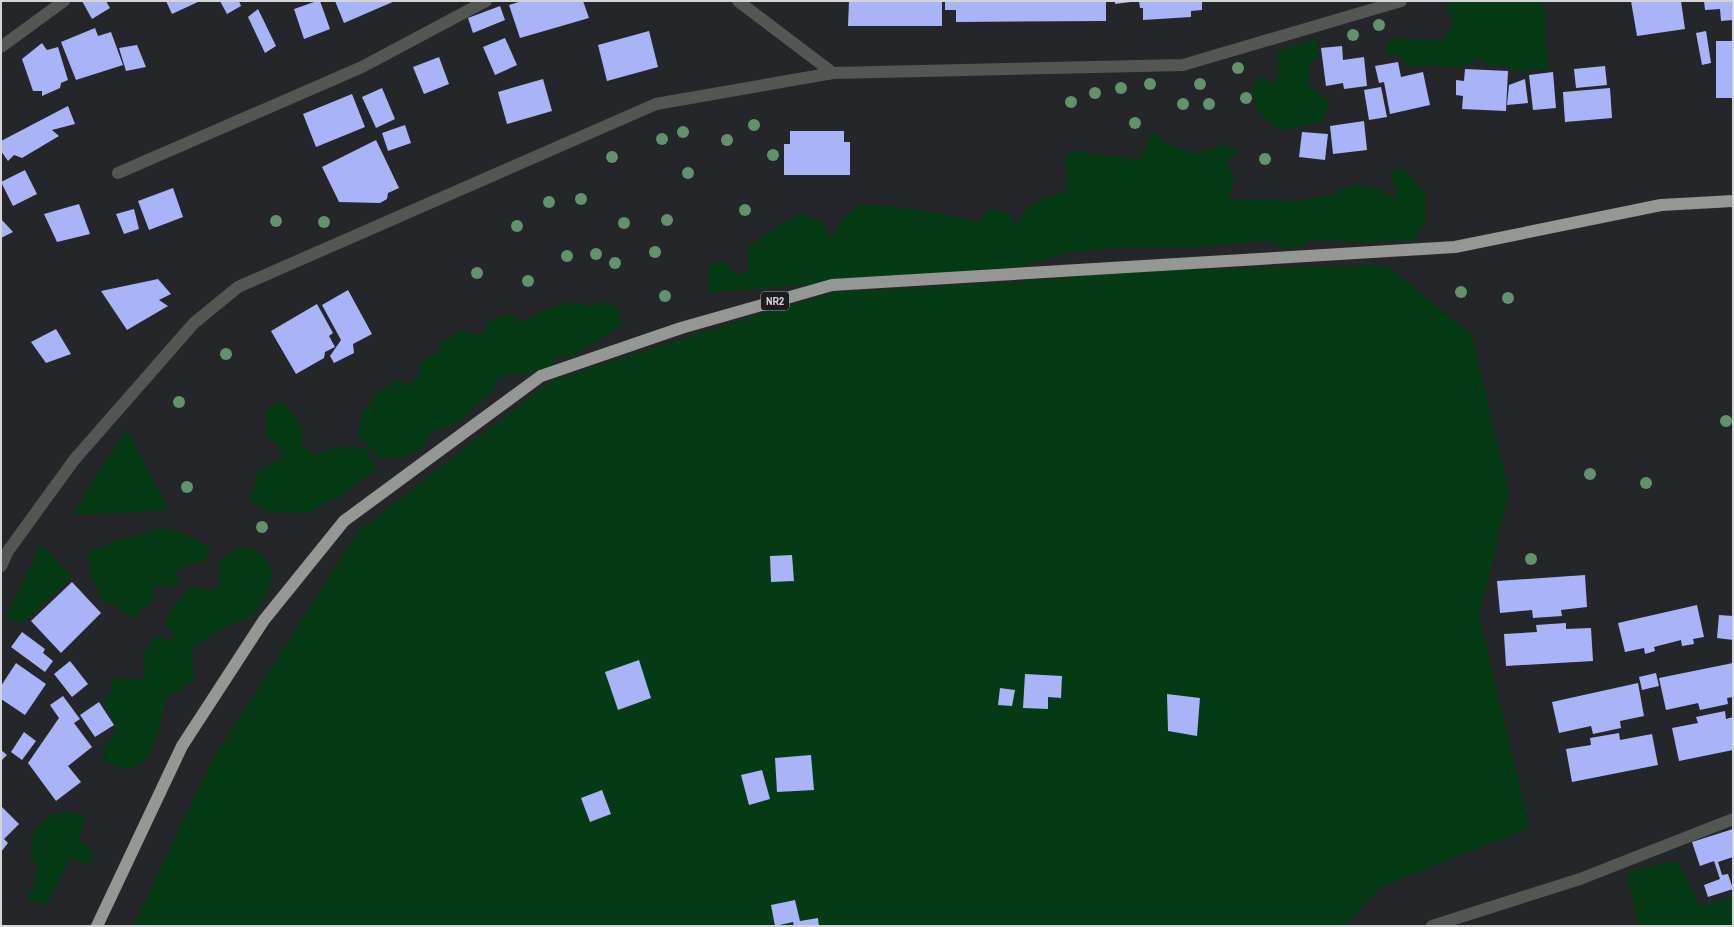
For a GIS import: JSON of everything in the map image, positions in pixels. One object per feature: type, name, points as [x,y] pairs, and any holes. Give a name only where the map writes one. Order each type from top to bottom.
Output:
[{"type":"highway","name":"NR2","points":[[97,926],[182,746],[264,620],[344,521],[541,376],[681,328],[832,285],[1455,247],[1661,205],[1733,201]]},
{"type":"street","points":[[1,47],[64,1]]},
{"type":"street","points":[[118,173],[362,67],[486,1]]},
{"type":"street","points":[[738,1],[833,73]]},
{"type":"street","points":[[1,566],[8,551],[74,460],[194,323],[238,288],[656,104],[833,73],[1183,65],[1401,1]]},
{"type":"street","points":[[1432,926],[1580,879],[1733,819]]},
{"type":"green space","points":[[1450,1],[1540,1],[1546,15],[1546,41],[1549,69],[1516,72],[1505,66],[1486,66],[1479,56],[1469,64],[1455,68],[1438,66],[1407,66],[1401,56],[1386,55],[1388,40],[1399,38],[1443,41],[1453,23],[1445,6]]},
{"type":"green space","points":[[1317,39],[1318,58],[1310,63],[1308,84],[1330,102],[1323,122],[1280,130],[1262,115],[1255,103],[1253,88],[1255,79],[1265,78],[1276,85],[1279,67],[1277,53],[1285,48]]},
{"type":"green space","points":[[1153,133],[1169,145],[1198,153],[1222,145],[1239,148],[1226,163],[1234,177],[1229,199],[1244,201],[1269,199],[1293,202],[1322,197],[1358,184],[1382,190],[1398,200],[1390,172],[1403,167],[1426,195],[1426,219],[1414,240],[1367,243],[1311,239],[1304,247],[1286,249],[1269,241],[1201,247],[1124,247],[1072,252],[1024,266],[708,293],[710,265],[723,262],[737,275],[748,271],[750,245],[801,212],[821,222],[832,239],[843,219],[859,205],[892,206],[980,222],[987,209],[1011,214],[1018,224],[1027,206],[1069,189],[1065,160],[1071,151],[1139,160]]},
{"type":"green space","points":[[1386,265],[1472,335],[1509,492],[1479,616],[1530,828],[1381,887],[1344,926],[133,926],[211,762],[358,532],[552,380],[832,292],[999,283],[1160,270]]},
{"type":"green space","points":[[602,301],[618,308],[622,325],[570,358],[555,356],[554,365],[535,373],[503,376],[495,380],[493,391],[456,425],[432,431],[423,448],[403,458],[378,458],[358,436],[361,417],[372,400],[389,384],[396,381],[410,383],[420,374],[419,364],[433,355],[440,354],[439,344],[460,330],[475,335],[485,331],[489,320],[511,314],[522,323],[546,309],[570,302],[591,307]]},
{"type":"green space","points":[[283,402],[303,428],[301,443],[314,455],[335,447],[365,447],[377,469],[337,499],[329,500],[311,513],[267,511],[250,501],[258,471],[283,457],[277,445],[267,436],[266,426],[267,408]]},
{"type":"green space","points":[[127,430],[169,510],[74,515],[97,473]]},
{"type":"green space","points":[[164,527],[181,532],[212,548],[204,561],[192,563],[174,572],[180,582],[170,586],[154,586],[153,601],[147,606],[140,608],[140,615],[132,618],[114,605],[104,602],[91,575],[89,552],[110,543]]},
{"type":"green space","points":[[41,544],[72,577],[22,624],[6,617]]},
{"type":"green space","points":[[244,547],[252,549],[263,555],[270,566],[270,586],[263,600],[251,616],[216,633],[192,649],[191,658],[195,679],[180,691],[166,697],[163,716],[152,749],[147,758],[140,765],[132,768],[124,768],[103,760],[104,746],[112,737],[116,726],[103,703],[110,694],[112,680],[117,677],[144,680],[143,659],[145,651],[159,636],[171,641],[174,634],[166,625],[172,609],[192,587],[210,590],[220,588],[218,565],[230,554]]},
{"type":"green space","points":[[72,811],[86,819],[79,839],[92,851],[91,865],[70,858],[47,905],[28,900],[39,866],[30,859],[34,831],[51,814]]},
{"type":"green space","points":[[1677,860],[1700,905],[1733,898],[1733,926],[1639,926],[1627,872]]},
{"type":"building","points":[[82,1],[106,1],[110,8],[92,19]]},
{"type":"building","points":[[166,1],[200,1],[172,14]]},
{"type":"building","points":[[220,1],[239,1],[241,6],[227,14]]},
{"type":"building","points":[[320,1],[330,29],[304,39],[294,9]]},
{"type":"building","points":[[335,1],[395,1],[344,23]]},
{"type":"building","points":[[522,1],[583,1],[589,18],[520,38],[509,5]]},
{"type":"building","points":[[849,1],[942,1],[942,26],[848,26]]},
{"type":"building","points":[[945,1],[1106,1],[1106,21],[956,22],[956,10],[945,10]]},
{"type":"building","points":[[1115,1],[1131,1],[1131,2],[1115,4]]},
{"type":"building","points":[[1139,1],[1202,1],[1202,10],[1191,11],[1191,17],[1143,20],[1143,8],[1140,8]]},
{"type":"building","points":[[1631,1],[1681,1],[1685,29],[1637,36]]},
{"type":"building","points":[[1704,1],[1733,1],[1733,20],[1721,21],[1720,9],[1705,10]]},
{"type":"building","points":[[500,6],[505,20],[473,33],[468,18]]},
{"type":"building","points":[[258,9],[276,46],[265,53],[248,17]]},
{"type":"building","points":[[95,28],[98,36],[111,32],[123,65],[76,80],[61,42]]},
{"type":"building","points":[[649,31],[658,67],[607,81],[598,45]]},
{"type":"building","points":[[1706,31],[1711,63],[1702,65],[1696,33]]},
{"type":"building","points":[[505,38],[517,65],[495,75],[483,47]]},
{"type":"building","points":[[1716,41],[1733,41],[1733,98],[1716,98]]},
{"type":"building","points":[[42,43],[47,50],[58,47],[68,80],[61,83],[60,88],[42,96],[42,91],[33,91],[22,59]]},
{"type":"building","points":[[137,45],[146,67],[126,71],[119,48]]},
{"type":"building","points":[[1342,46],[1343,60],[1364,57],[1367,86],[1344,89],[1343,83],[1326,86],[1321,48]]},
{"type":"building","points":[[439,57],[449,84],[424,94],[413,67]]},
{"type":"building","points":[[1398,62],[1401,77],[1423,72],[1430,105],[1390,114],[1384,82],[1379,83],[1375,66]]},
{"type":"building","points":[[1605,66],[1607,85],[1576,88],[1574,69]]},
{"type":"building","points":[[1465,69],[1508,71],[1506,111],[1462,109],[1463,96],[1456,95],[1456,80],[1464,81]]},
{"type":"building","points":[[1553,72],[1556,108],[1533,110],[1529,75]]},
{"type":"building","points":[[543,79],[552,111],[507,124],[498,92]]},
{"type":"building","points":[[1525,79],[1528,103],[1507,105],[1509,85]]},
{"type":"building","points":[[1381,87],[1387,117],[1369,120],[1364,90]]},
{"type":"building","points":[[382,88],[395,119],[376,128],[362,97]]},
{"type":"building","points":[[1610,88],[1612,118],[1565,122],[1563,92]]},
{"type":"building","points":[[352,94],[365,127],[316,147],[303,114]]},
{"type":"building","points":[[68,106],[75,124],[52,130],[59,136],[22,158],[14,155],[8,161],[1,151],[1,141]]},
{"type":"building","points":[[1364,121],[1367,150],[1333,154],[1330,126]]},
{"type":"building","points":[[405,125],[411,143],[388,151],[382,133]]},
{"type":"building","points":[[790,131],[844,131],[844,142],[850,142],[850,175],[784,175],[784,144],[790,144]]},
{"type":"building","points":[[1302,132],[1328,134],[1325,160],[1299,157]]},
{"type":"building","points":[[376,140],[399,188],[388,193],[387,199],[380,203],[339,202],[322,167]]},
{"type":"building","points":[[25,170],[37,194],[13,206],[1,182]]},
{"type":"building","points":[[173,188],[183,217],[149,230],[138,201]]},
{"type":"building","points":[[79,204],[90,234],[57,242],[44,214]]},
{"type":"building","points":[[134,209],[139,229],[124,234],[116,214]]},
{"type":"building","points":[[1,219],[13,232],[1,238]]},
{"type":"building","points":[[158,279],[171,294],[159,300],[168,306],[127,330],[101,291]]},
{"type":"building","points":[[348,290],[372,334],[353,344],[354,353],[334,363],[330,356],[341,340],[322,305]]},
{"type":"building","points":[[317,304],[333,333],[329,336],[335,347],[325,352],[324,358],[296,374],[271,331]]},
{"type":"building","points":[[56,329],[71,354],[46,363],[31,342]]},
{"type":"building","points":[[792,555],[794,581],[771,582],[770,556]]},
{"type":"building","points":[[1585,575],[1587,607],[1561,610],[1562,616],[1533,618],[1532,610],[1500,613],[1497,581]]},
{"type":"building","points":[[72,582],[101,613],[61,653],[31,621]]},
{"type":"building","points":[[1697,605],[1704,637],[1693,639],[1694,644],[1682,646],[1681,640],[1654,647],[1655,651],[1645,654],[1644,648],[1625,652],[1618,623]]},
{"type":"building","points":[[1719,615],[1733,616],[1733,640],[1717,638]]},
{"type":"building","points":[[1566,623],[1566,629],[1591,628],[1593,661],[1506,666],[1504,634],[1537,632],[1536,625]]},
{"type":"building","points":[[22,632],[45,649],[43,653],[53,661],[45,672],[11,647]]},
{"type":"building","points":[[639,660],[651,698],[618,710],[605,672]]},
{"type":"building","points":[[70,661],[88,684],[72,697],[54,674]]},
{"type":"building","points":[[16,663],[46,684],[25,715],[1,699],[1,686]]},
{"type":"building","points":[[1733,663],[1733,697],[1727,698],[1728,704],[1700,710],[1698,703],[1666,710],[1659,678]]},
{"type":"building","points":[[1656,673],[1659,686],[1642,690],[1639,677]]},
{"type":"building","points":[[1025,674],[1062,676],[1061,698],[1048,697],[1048,709],[1023,708]]},
{"type":"building","points":[[1638,683],[1644,716],[1620,721],[1621,728],[1593,734],[1591,726],[1559,733],[1552,702]]},
{"type":"building","points":[[1000,688],[1015,690],[1012,706],[998,705]]},
{"type":"building","points":[[1167,694],[1200,698],[1197,736],[1168,731]]},
{"type":"building","points":[[63,696],[80,719],[74,723],[92,747],[68,766],[81,782],[56,801],[28,763],[59,718],[50,705]]},
{"type":"building","points":[[99,702],[114,725],[95,737],[80,715]]},
{"type":"building","points":[[1725,711],[1726,719],[1733,717],[1733,750],[1679,761],[1672,728],[1698,723],[1696,717]]},
{"type":"building","points":[[24,732],[36,741],[22,760],[11,752]]},
{"type":"building","points":[[1619,733],[1620,740],[1652,734],[1658,765],[1572,782],[1566,749],[1591,745],[1590,738]]},
{"type":"building","points":[[1,750],[7,755],[1,761]]},
{"type":"building","points":[[811,755],[814,790],[777,792],[775,758]]},
{"type":"building","points":[[762,770],[770,799],[749,805],[741,775]]},
{"type":"building","points":[[602,790],[611,814],[590,822],[581,798]]},
{"type":"building","points":[[1,806],[19,824],[4,839],[8,843],[1,852]]},
{"type":"building","points":[[1733,829],[1733,857],[1718,862],[1722,875],[1728,874],[1733,889],[1708,897],[1704,885],[1720,879],[1714,861],[1700,866],[1692,842]]},
{"type":"building","points":[[795,900],[800,921],[818,918],[819,926],[794,926],[793,922],[775,926],[771,905]]}]
